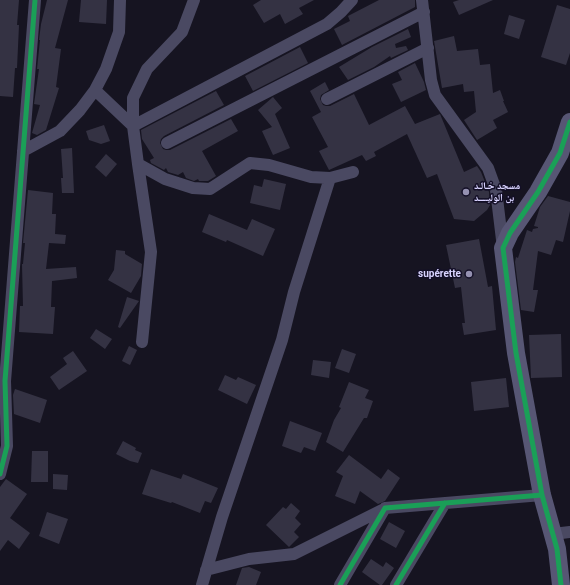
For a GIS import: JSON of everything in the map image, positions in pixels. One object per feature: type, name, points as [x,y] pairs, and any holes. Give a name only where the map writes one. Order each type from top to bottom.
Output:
[{"type":"street","points":[[0,474],[7,446],[5,381],[35,0]]},
{"type":"street","points":[[23,151],[60,131],[80,110],[95,90],[106,69],[119,32],[120,0]]},
{"type":"street","points":[[142,342],[151,252],[133,126],[133,98],[147,68],[182,32],[194,0]]},
{"type":"street","points":[[133,126],[327,24],[352,0]]},
{"type":"street","points":[[167,143],[423,6],[435,95],[488,168],[496,190],[516,353],[542,495],[561,533],[557,549],[561,585]]},
{"type":"street","points":[[326,99],[428,48]]},
{"type":"street","points":[[95,90],[133,126]]},
{"type":"street","points":[[503,248],[510,233],[535,197],[560,153],[570,122]]},
{"type":"street","points":[[138,164],[165,180],[193,188],[210,188],[250,164],[269,165],[311,177],[330,178],[353,172]]},
{"type":"street","points":[[202,585],[222,517],[282,340],[294,292],[330,178]]},
{"type":"street","points":[[206,570],[249,559],[294,554],[385,508],[542,495]]},
{"type":"street","points":[[396,585],[445,503]]},
{"type":"street","points":[[340,585],[385,508]]},
{"type":"building","points":[[0,0],[19,0],[17,25],[19,25],[17,68],[15,68],[13,97],[0,96]]},
{"type":"building","points":[[47,0],[68,0],[55,48],[61,49],[56,87],[59,88],[46,130],[37,135],[32,133],[40,105],[34,104],[39,69],[37,69],[41,24]]},
{"type":"building","points":[[81,0],[107,0],[106,24],[79,22]]},
{"type":"building","points":[[261,0],[314,0],[299,8],[303,14],[285,24],[280,14],[264,23],[253,5]]},
{"type":"building","points":[[379,0],[415,0],[415,7],[342,45],[334,29],[350,21],[348,16]]},
{"type":"building","points":[[459,0],[493,0],[459,15],[453,2]]},
{"type":"building","points":[[557,5],[570,9],[570,53],[566,65],[541,57]]},
{"type":"building","points":[[509,15],[525,20],[519,39],[504,34]]},
{"type":"building","points":[[408,29],[411,37],[395,44],[396,48],[406,46],[408,50],[391,58],[390,56],[374,67],[348,80],[339,67],[372,47]]},
{"type":"building","points":[[454,36],[457,51],[478,49],[480,65],[490,64],[493,93],[500,90],[508,112],[493,120],[497,128],[477,140],[464,120],[476,112],[474,91],[464,92],[463,84],[442,88],[434,41]]},
{"type":"building","points":[[300,47],[308,63],[253,91],[245,76]]},
{"type":"building","points":[[415,63],[426,90],[401,102],[392,84],[402,80],[398,72]]},
{"type":"building","points":[[325,82],[329,90],[321,95],[320,99],[323,105],[330,106],[354,94],[369,125],[405,106],[415,124],[440,114],[464,172],[477,166],[481,172],[489,192],[490,205],[487,210],[474,221],[454,219],[437,174],[427,178],[407,134],[374,152],[376,156],[366,161],[362,155],[329,170],[319,151],[328,147],[312,117],[321,112],[310,91]]},
{"type":"building","points":[[216,91],[224,105],[164,136],[160,143],[163,149],[170,150],[231,119],[238,131],[202,151],[216,176],[208,181],[199,181],[198,179],[194,181],[186,178],[183,172],[178,175],[168,172],[166,168],[164,170],[151,163],[150,160],[154,158],[142,139],[141,130]]},
{"type":"building","points":[[273,97],[282,108],[275,114],[290,148],[273,155],[262,131],[272,127],[258,110]]},
{"type":"building","points":[[104,125],[110,141],[101,144],[89,140],[86,131]]},
{"type":"building","points":[[72,148],[74,193],[62,193],[61,178],[63,178],[61,149]]},
{"type":"building","points":[[106,154],[117,164],[106,177],[95,167]]},
{"type":"building","points":[[264,179],[286,184],[280,210],[250,203],[254,185],[262,187]]},
{"type":"building","points":[[28,190],[53,193],[52,214],[56,214],[55,234],[66,235],[65,244],[49,243],[46,269],[76,267],[77,278],[52,281],[51,307],[55,307],[53,334],[19,332],[20,306],[23,306],[22,264],[25,243],[23,243]]},
{"type":"building","points":[[548,196],[570,202],[570,211],[563,242],[556,240],[551,255],[538,251],[533,290],[538,290],[534,312],[521,310],[515,262],[516,257],[518,258],[527,230],[532,232],[533,229],[538,228],[534,226],[540,207]]},
{"type":"building","points":[[209,214],[247,230],[252,219],[275,229],[263,256],[227,240],[226,242],[202,232]]},
{"type":"building","points":[[479,239],[488,287],[492,286],[496,330],[464,335],[462,323],[465,323],[461,287],[455,288],[446,245]]},
{"type":"building","points":[[116,250],[125,251],[125,254],[142,264],[141,276],[131,293],[108,280],[114,270]]},
{"type":"building","points":[[127,297],[139,301],[120,328],[118,327]]},
{"type":"building","points":[[96,329],[112,339],[105,349],[90,338]]},
{"type":"building","points":[[561,334],[562,377],[531,378],[529,335]]},
{"type":"building","points":[[129,346],[137,350],[130,365],[122,361]]},
{"type":"building","points":[[342,349],[356,354],[349,373],[335,368]]},
{"type":"building","points":[[73,351],[87,371],[59,390],[50,377],[67,364],[63,358]]},
{"type":"building","points":[[313,360],[331,362],[329,378],[311,375]]},
{"type":"building","points":[[225,375],[236,380],[238,377],[256,385],[247,404],[218,390]]},
{"type":"building","points":[[506,378],[509,407],[474,411],[471,382]]},
{"type":"building","points":[[349,382],[369,390],[365,398],[373,401],[367,418],[364,418],[343,452],[326,442],[334,420],[341,408],[339,407]]},
{"type":"building","points":[[15,389],[47,400],[40,423],[14,414],[13,395]]},
{"type":"building","points":[[290,421],[322,433],[315,451],[304,447],[301,453],[282,446]]},
{"type":"building","points":[[123,441],[136,448],[135,450],[142,453],[138,463],[116,454]]},
{"type":"building","points":[[32,451],[48,451],[48,482],[31,482]]},
{"type":"building","points":[[349,455],[381,479],[388,469],[400,478],[385,501],[378,504],[360,491],[355,504],[335,496],[343,476],[336,472]]},
{"type":"building","points":[[151,469],[181,479],[183,474],[218,488],[211,503],[205,501],[200,513],[172,502],[171,503],[142,494]]},
{"type":"building","points":[[53,474],[68,475],[67,490],[53,489]]},
{"type":"building","points":[[6,479],[27,494],[10,518],[30,533],[19,549],[8,540],[0,551],[0,487]]},
{"type":"building","points":[[291,503],[300,511],[295,518],[301,524],[294,532],[299,537],[289,547],[266,525],[283,507],[286,509]]},
{"type":"building","points":[[47,512],[68,519],[59,544],[39,536]]},
{"type":"building","points":[[389,522],[405,531],[396,548],[380,539]]},
{"type":"building","points":[[371,559],[383,567],[386,562],[394,568],[382,585],[362,572]]},
{"type":"building","points":[[249,567],[261,572],[256,585],[236,585],[242,568]]},
{"type":"cycle path","points":[[0,474],[7,446],[5,381],[35,0]]},
{"type":"cycle path","points":[[561,585],[557,549],[542,495],[516,353],[503,248],[510,233],[538,192],[560,153],[570,122]]},
{"type":"cycle path","points":[[340,585],[385,508],[542,495]]},
{"type":"cycle path","points":[[396,585],[445,503]]},
{"type":"place","name":"مسجد خـالـد بن الوليــــد","points":[[466,192]]},
{"type":"place","name":"supérette","points":[[469,274]]}]
